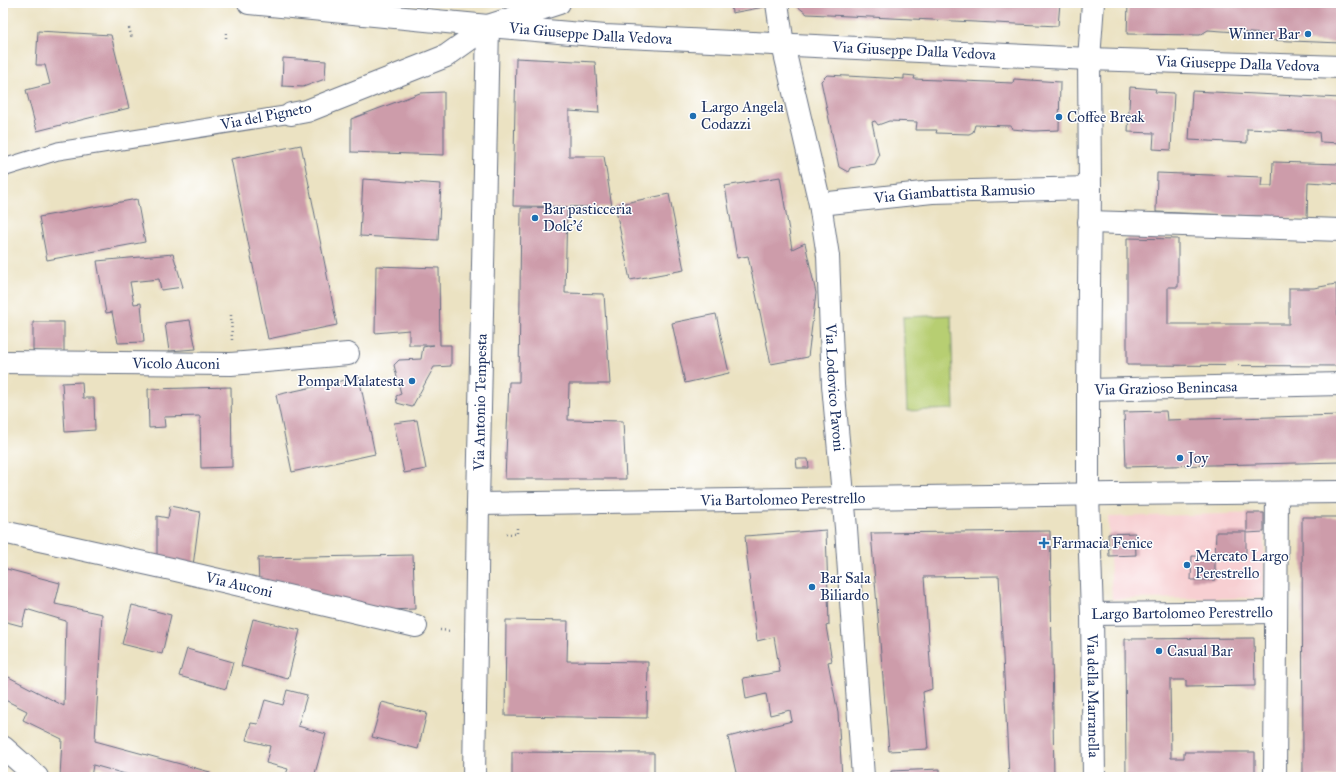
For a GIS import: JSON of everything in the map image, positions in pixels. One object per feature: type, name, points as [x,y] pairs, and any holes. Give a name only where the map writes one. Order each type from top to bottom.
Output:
[{"type":"street","name":"Via Giuseppe Dalla Vedova","points":[[249,3],[488,26],[613,36],[1089,59],[1341,67]]},
{"type":"street","name":"Via del Pigneto","points":[[3,168],[58,151],[308,111],[446,56],[488,26],[559,3]]},
{"type":"street","name":"Via Lodovico Pavoni","points":[[777,3],[783,45],[820,204],[828,256],[833,385],[844,499],[863,777]]},
{"type":"street","name":"Via Grazioso Benincasa","points":[[1093,3],[1089,59],[1090,188],[1088,390],[1341,384]]},
{"type":"street","name":"Via Antonio Tempesta","points":[[474,777],[488,26]]},
{"type":"street","name":"Via Giambattista Ramusio","points":[[820,204],[932,192],[1090,188]]},
{"type":"street","points":[[1089,222],[1341,230]]},
{"type":"street","name":"Vicolo Auconi","points":[[3,362],[231,364],[348,354]]},
{"type":"street","points":[[1088,390],[1088,494],[1341,492]]},
{"type":"street","name":"Largo Bartolomeo Perestrello","points":[[1088,494],[1092,614],[1276,612],[1277,493]]},
{"type":"street","name":"Via Bartolomeo Perestrello","points":[[478,504],[1088,494]]},
{"type":"street","name":"Via Auconi","points":[[3,532],[176,570],[416,626]]},
{"type":"street","points":[[1275,777],[1276,612]]},
{"type":"street","name":"Via della Marranella","points":[[1092,614],[1094,777]]},
{"type":"street","points":[[3,747],[37,777]]},
{"type":"path","points":[[129,28],[132,38]]},
{"type":"path","points":[[226,33],[226,41]]},
{"type":"path","points":[[231,315],[232,344]]},
{"type":"path","points":[[506,534],[517,534],[517,525]]},
{"type":"path","points":[[416,626],[476,634]]},
{"type":"shaded area","name":"Mercato Largo Perestrello","points":[[1264,513],[1264,598],[1112,599],[1108,517]]},
{"type":"green space","points":[[951,315],[954,409],[907,411],[903,317]]},
{"type":"building","points":[[731,3],[763,3],[764,7],[732,13]]},
{"type":"building","points":[[797,3],[1060,3],[1058,26],[807,14],[797,6]]},
{"type":"building","points":[[1128,3],[1341,3],[1341,43],[1267,40],[1265,34],[1208,30],[1200,35],[1127,34]]},
{"type":"building","points":[[38,31],[111,35],[129,108],[37,131],[26,90],[50,84],[45,65],[36,65]]},
{"type":"building","points":[[283,58],[326,61],[325,79],[303,87],[282,86]]},
{"type":"building","points":[[516,58],[595,62],[599,113],[569,111],[569,156],[604,156],[612,207],[513,206]]},
{"type":"building","points":[[827,75],[904,79],[904,75],[915,76],[914,79],[1013,83],[1014,79],[1060,82],[1059,130],[1034,131],[1012,129],[1011,126],[975,125],[973,132],[969,134],[936,133],[937,130],[916,130],[917,122],[889,121],[878,125],[875,121],[872,122],[879,156],[875,164],[850,168],[848,172],[839,167],[821,81]]},
{"type":"building","points":[[1130,87],[1156,89],[1155,92],[1174,93],[1171,150],[1153,149],[1154,133],[1128,132]]},
{"type":"building","points":[[1192,91],[1341,98],[1341,143],[1320,142],[1319,132],[1247,129],[1247,143],[1189,140]]},
{"type":"building","points":[[444,92],[444,155],[351,152],[351,119],[420,93]]},
{"type":"building","points":[[301,145],[337,325],[268,339],[231,159]]},
{"type":"building","points":[[1273,162],[1341,164],[1341,184],[1308,182],[1307,218],[1156,212],[1157,173],[1262,177],[1261,186],[1272,186]]},
{"type":"building","points":[[780,177],[792,249],[805,243],[816,293],[808,357],[771,364],[748,256],[737,258],[725,186]]},
{"type":"building","points":[[363,179],[441,184],[438,240],[360,236]]},
{"type":"building","points":[[669,194],[684,270],[630,280],[615,205]]},
{"type":"building","points":[[137,199],[145,242],[47,260],[39,217]]},
{"type":"building","points":[[567,207],[565,293],[604,294],[610,384],[569,384],[568,420],[623,421],[626,479],[505,479],[509,382],[519,382],[521,208]]},
{"type":"building","points":[[1127,238],[1178,239],[1178,287],[1168,287],[1168,324],[1289,324],[1289,288],[1314,288],[1336,284],[1338,322],[1341,322],[1341,366],[1127,365]]},
{"type":"building","points":[[173,254],[183,287],[161,290],[159,279],[130,282],[134,304],[141,303],[144,342],[118,343],[112,312],[106,313],[97,261]]},
{"type":"building","points":[[376,266],[439,268],[440,345],[451,345],[451,366],[434,367],[412,407],[397,403],[396,396],[401,394],[394,365],[399,360],[421,359],[423,347],[434,345],[409,345],[409,330],[375,333]]},
{"type":"building","points":[[716,314],[729,373],[685,383],[672,323]]},
{"type":"building","points":[[190,320],[196,349],[169,351],[165,323]]},
{"type":"building","points":[[33,322],[64,322],[64,352],[33,351]]},
{"type":"building","points":[[359,377],[375,454],[292,472],[276,395]]},
{"type":"building","points":[[82,382],[83,398],[94,398],[95,430],[65,432],[62,383]]},
{"type":"building","points":[[231,387],[232,467],[201,468],[200,416],[164,417],[165,427],[149,428],[148,389]]},
{"type":"building","points":[[1166,411],[1167,420],[1341,415],[1341,462],[1126,467],[1124,412]]},
{"type":"building","points":[[417,420],[426,469],[404,473],[394,423]]},
{"type":"building","points":[[796,459],[808,459],[809,468],[797,468]]},
{"type":"building","points":[[170,506],[200,512],[193,566],[157,557],[157,516],[168,518]]},
{"type":"building","points":[[1247,513],[1264,513],[1264,532],[1247,533]]},
{"type":"building","points":[[1302,517],[1341,517],[1341,777],[1303,777]]},
{"type":"building","points":[[826,530],[829,625],[826,626],[832,661],[828,662],[838,713],[842,777],[737,777],[728,737],[792,721],[790,710],[770,715],[766,694],[746,699],[743,678],[780,672],[774,637],[757,641],[745,536]]},
{"type":"building","points":[[1050,531],[1054,777],[1009,777],[999,576],[924,577],[932,689],[923,692],[928,749],[889,751],[871,533]]},
{"type":"building","points":[[1216,532],[1246,532],[1246,559],[1215,559],[1215,580],[1191,580],[1192,556],[1215,557]]},
{"type":"building","points":[[1135,533],[1136,555],[1109,556],[1108,534]]},
{"type":"building","points":[[413,555],[415,609],[386,610],[259,583],[258,558]]},
{"type":"building","points":[[3,568],[60,583],[55,604],[102,614],[95,741],[210,772],[208,777],[136,777],[93,765],[91,777],[60,777],[62,739],[23,720],[27,711],[3,699],[3,674],[64,706],[66,621],[26,609],[22,626],[3,621]]},
{"type":"building","points":[[132,605],[171,615],[162,654],[122,644]]},
{"type":"building","points":[[253,619],[300,630],[288,679],[241,666]]},
{"type":"building","points":[[506,620],[568,621],[567,661],[648,662],[647,718],[505,716]]},
{"type":"building","points":[[1254,638],[1255,686],[1186,687],[1186,680],[1170,680],[1171,758],[1184,758],[1184,752],[1255,752],[1255,777],[1126,777],[1125,639]]},
{"type":"building","points":[[187,649],[233,662],[226,689],[179,676]]},
{"type":"building","points":[[287,690],[307,695],[298,726],[326,734],[314,777],[285,777],[288,769],[266,763],[270,746],[246,740],[251,723],[258,724],[265,700],[283,705]]},
{"type":"building","points":[[382,702],[427,713],[418,749],[372,737]]},
{"type":"building","points":[[512,752],[654,753],[654,777],[512,777]]},
{"type":"building","points":[[940,769],[940,777],[891,777],[891,771]]},
{"type":"place","name":"Winner Bar","points":[[1308,34]]},
{"type":"place","name":"Largo Angela Codazzi","points":[[693,116]]},
{"type":"place","name":"Coffee Break","points":[[1059,117]]},
{"type":"place","name":"Bar pasticceria Dolc'é","points":[[535,218]]},
{"type":"place","name":"Pompa Malatesta","points":[[412,381]]},
{"type":"place","name":"Joy","points":[[1180,458]]},
{"type":"place","name":"Farmacia Fenice","points":[[1044,543]]},
{"type":"place","name":"Mercato Largo Perestrello","points":[[1187,565]]},
{"type":"place","name":"Bar Sala Biliardo","points":[[812,587]]},
{"type":"place","name":"Casual Bar","points":[[1159,651]]}]
